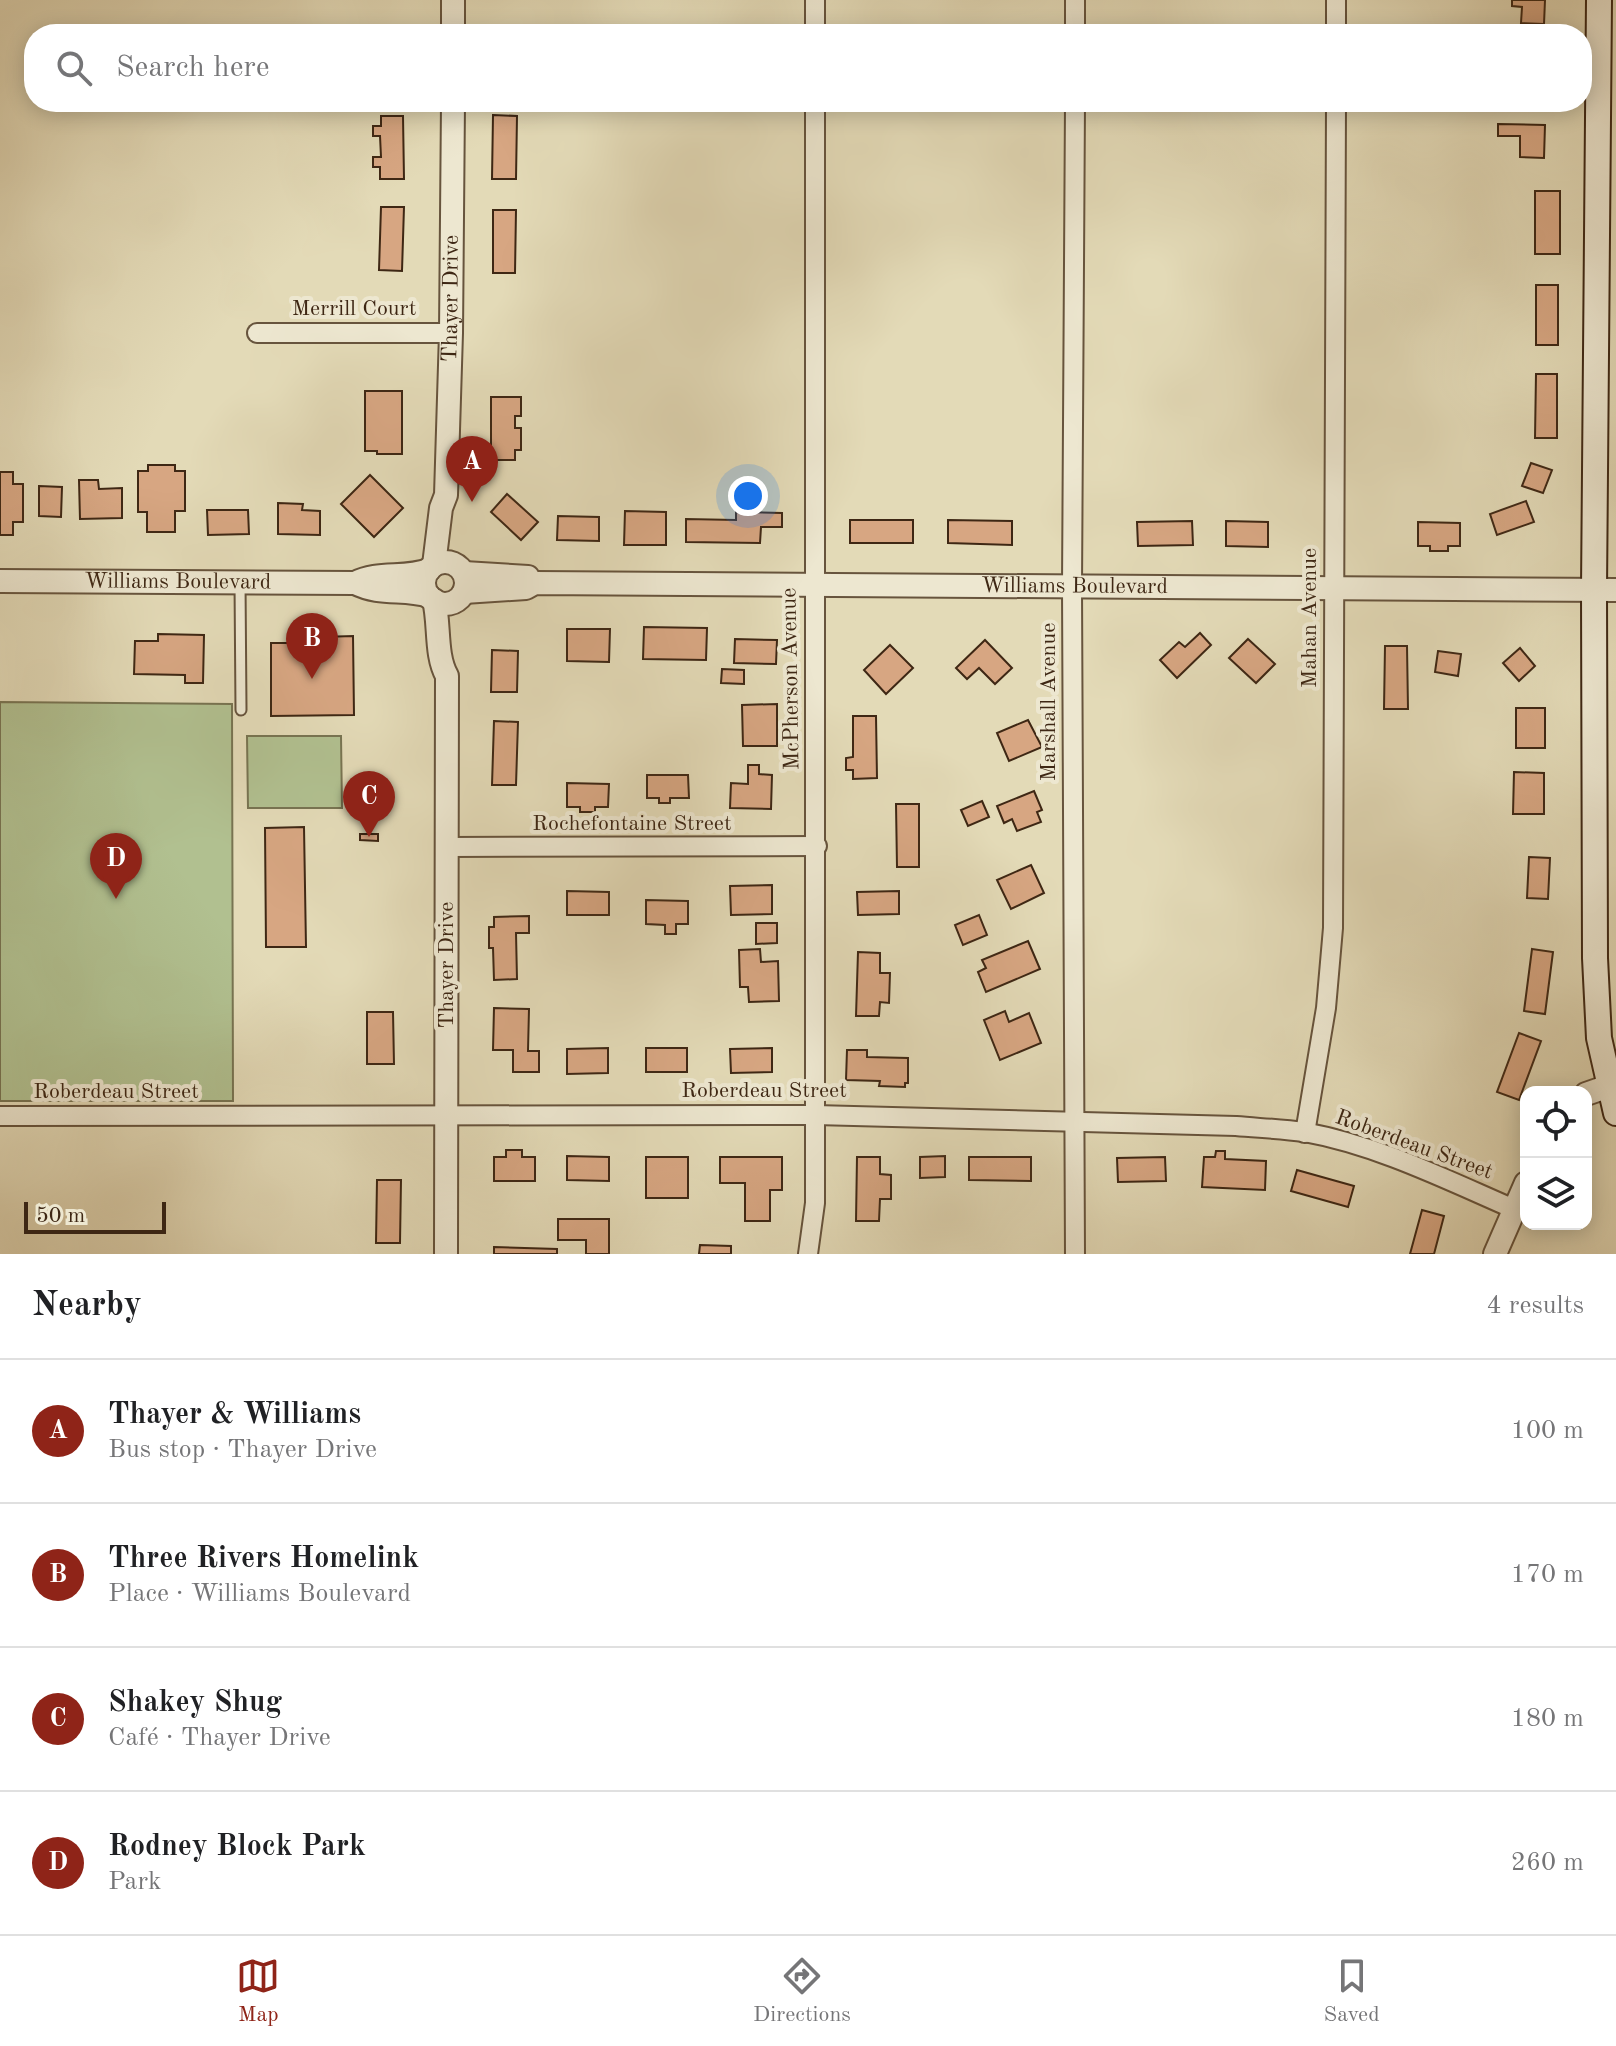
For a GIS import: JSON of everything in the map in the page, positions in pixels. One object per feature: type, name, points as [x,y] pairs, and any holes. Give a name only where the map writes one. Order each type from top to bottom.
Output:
[{"type":"main road","points":[[1599,0],[1605,590],[1595,986],[1599,1038],[1597,1090],[1616,1113]]},
{"type":"street","points":[[453,0],[453,24]]},
{"type":"street","points":[[815,0],[815,24]]},
{"type":"street","points":[[1075,0],[1075,24]]},
{"type":"street","points":[[1336,0],[1336,24]]},
{"type":"street","name":"Thayer Drive","points":[[451,588],[424,583],[431,568],[446,495],[453,112]]},
{"type":"street","name":"McPherson Avenue","points":[[808,1254],[815,1203],[815,112]]},
{"type":"street","name":"Marshall Avenue","points":[[1075,112],[1072,587],[1075,1254]]},
{"type":"street","name":"Mahan Avenue","points":[[1305,1133],[1326,1008],[1333,928],[1336,112]]},
{"type":"street","name":"Merrill Court","points":[[257,333],[451,333]]},
{"type":"street","name":"Thayer Drive","points":[[446,495],[453,509],[454,541],[451,588],[454,667],[447,676],[446,1254]]},
{"type":"street","name":"Williams Boulevard","points":[[0,581],[355,583],[370,576],[415,575],[447,562],[451,588]]},
{"type":"street","name":"Williams Boulevard","points":[[355,583],[371,592],[417,593],[526,576],[535,583],[1605,590]]},
{"type":"street","name":"Rochefontaine Street","points":[[447,847],[817,846]]},
{"type":"street","name":"Roberdeau Street","points":[[0,1116],[815,1115],[1236,1126],[1305,1133],[1358,1147],[1411,1165],[1514,1209]]},
{"type":"street","points":[[1495,1254],[1520,1196]]},
{"type":"lane","points":[[240,582],[241,710]]},
{"type":"green space","points":[[0,702],[232,704],[233,1101],[0,1101]]},
{"type":"green space","points":[[247,736],[341,736],[342,808],[248,808]]},
{"type":"building","points":[[1512,0],[1545,0],[1544,24],[1521,23],[1522,7],[1512,6]]},
{"type":"building","points":[[493,115],[517,116],[516,179],[492,179]]},
{"type":"building","points":[[381,116],[403,116],[404,179],[380,179],[380,167],[373,167],[373,157],[381,157],[380,136],[373,136],[373,126],[381,126]]},
{"type":"building","points":[[1498,124],[1545,125],[1544,158],[1520,157],[1520,136],[1498,136]]},
{"type":"building","points":[[1535,191],[1560,191],[1560,254],[1535,254]]},
{"type":"building","points":[[381,207],[404,207],[402,271],[379,270]]},
{"type":"building","points":[[493,210],[516,210],[515,273],[493,273]]},
{"type":"building","points":[[1536,285],[1558,285],[1558,345],[1536,345]]},
{"type":"building","points":[[1536,374],[1557,374],[1557,438],[1535,438]]},
{"type":"building","points":[[365,391],[402,391],[402,454],[365,451]]},
{"type":"building","points":[[491,397],[521,397],[521,416],[515,416],[515,428],[521,428],[521,450],[515,450],[515,460],[491,460]]},
{"type":"building","points":[[1531,463],[1552,470],[1543,493],[1522,486]]},
{"type":"building","points":[[148,465],[175,465],[175,471],[185,471],[185,511],[175,511],[175,532],[147,532],[147,512],[138,512],[138,471],[148,471]]},
{"type":"building","points":[[0,472],[13,472],[13,484],[23,484],[23,522],[13,522],[13,535],[0,535]]},
{"type":"building","points":[[370,475],[403,508],[374,537],[341,504]]},
{"type":"building","points":[[79,480],[98,480],[99,489],[122,488],[122,518],[80,519]]},
{"type":"building","points":[[39,486],[62,487],[61,517],[39,516]]},
{"type":"building","points":[[507,494],[538,522],[521,540],[491,512]]},
{"type":"building","points":[[1526,501],[1534,522],[1497,535],[1490,514]]},
{"type":"building","points":[[278,503],[303,504],[302,510],[320,511],[320,535],[278,534]]},
{"type":"building","points":[[207,510],[248,510],[249,534],[208,535]]},
{"type":"building","points":[[625,511],[666,512],[666,545],[624,545]]},
{"type":"building","points":[[736,512],[782,513],[782,527],[761,527],[760,543],[686,542],[686,519],[736,520]]},
{"type":"building","points":[[558,516],[599,517],[599,541],[557,540]]},
{"type":"building","points":[[850,520],[913,520],[913,543],[850,543]]},
{"type":"building","points":[[948,520],[1012,521],[1012,545],[948,543]]},
{"type":"building","points":[[1192,521],[1193,545],[1138,546],[1137,522]]},
{"type":"building","points":[[1226,521],[1268,522],[1268,547],[1226,546]]},
{"type":"building","points":[[1418,522],[1460,523],[1460,546],[1448,546],[1448,551],[1430,551],[1430,546],[1418,546]]},
{"type":"building","points":[[644,627],[707,628],[706,660],[643,659]]},
{"type":"building","points":[[567,629],[610,629],[609,662],[567,661]]},
{"type":"building","points":[[1200,633],[1211,645],[1177,678],[1160,660],[1179,642],[1185,647]]},
{"type":"building","points":[[158,634],[204,635],[203,683],[185,683],[185,675],[134,674],[135,641],[158,641]]},
{"type":"building","points":[[353,636],[354,715],[271,716],[271,643],[321,643],[321,637]]},
{"type":"building","points":[[735,639],[777,640],[776,664],[734,663]]},
{"type":"building","points":[[1248,639],[1275,664],[1256,683],[1229,658]]},
{"type":"building","points":[[985,640],[1012,668],[995,684],[979,668],[967,679],[956,668]]},
{"type":"building","points":[[890,645],[913,668],[886,694],[864,670]]},
{"type":"building","points":[[1385,646],[1407,646],[1408,709],[1384,709]]},
{"type":"building","points":[[1520,648],[1535,666],[1519,681],[1503,663]]},
{"type":"building","points":[[492,650],[518,651],[517,692],[491,692]]},
{"type":"building","points":[[1438,651],[1461,654],[1458,676],[1435,672]]},
{"type":"building","points":[[722,669],[744,670],[744,684],[721,683]]},
{"type":"building","points":[[777,704],[777,746],[743,746],[742,705]]},
{"type":"building","points":[[1516,708],[1545,708],[1545,748],[1516,748]]},
{"type":"building","points":[[853,716],[876,716],[877,778],[853,779],[853,770],[846,770],[846,758],[853,757]]},
{"type":"building","points":[[1028,720],[1042,747],[1009,761],[997,733]]},
{"type":"building","points":[[494,721],[518,722],[516,785],[492,785]]},
{"type":"building","points":[[748,765],[759,765],[759,774],[772,775],[771,809],[730,808],[731,783],[748,784]]},
{"type":"building","points":[[1514,772],[1544,773],[1544,814],[1513,814]]},
{"type":"building","points":[[647,775],[688,775],[689,798],[670,798],[670,803],[659,803],[659,798],[647,798]]},
{"type":"building","points":[[567,783],[609,784],[608,807],[595,807],[595,812],[580,812],[580,807],[567,807]]},
{"type":"building","points":[[1034,791],[1042,810],[1037,812],[1041,822],[1017,831],[1012,819],[1004,823],[997,806]]},
{"type":"building","points":[[982,801],[989,817],[968,826],[961,810]]},
{"type":"building","points":[[896,804],[919,804],[919,867],[897,867]]},
{"type":"building","points":[[304,827],[306,947],[266,947],[265,828]]},
{"type":"building","points":[[360,834],[378,834],[378,841],[360,840]]},
{"type":"building","points":[[1529,857],[1550,858],[1548,899],[1527,898]]},
{"type":"building","points":[[1031,865],[1044,893],[1011,909],[997,880]]},
{"type":"building","points":[[772,885],[772,914],[731,915],[730,886]]},
{"type":"building","points":[[567,891],[609,892],[609,915],[567,915]]},
{"type":"building","points":[[899,891],[899,914],[858,915],[857,892]]},
{"type":"building","points":[[646,900],[688,901],[688,924],[676,924],[676,934],[665,934],[665,925],[646,924]]},
{"type":"building","points":[[979,915],[987,935],[963,945],[955,925]]},
{"type":"building","points":[[529,916],[529,933],[516,933],[517,979],[494,980],[489,927],[494,927],[494,917]]},
{"type":"building","points":[[756,923],[777,923],[777,943],[756,944]]},
{"type":"building","points":[[1028,941],[1040,969],[986,992],[978,972],[986,968],[982,960]]},
{"type":"building","points":[[760,949],[761,962],[778,961],[779,1001],[749,1002],[748,987],[740,987],[739,950]]},
{"type":"building","points":[[1532,949],[1553,952],[1545,1014],[1524,1011]]},
{"type":"building","points":[[858,952],[880,953],[880,973],[890,973],[889,1003],[880,1002],[879,1016],[856,1016]]},
{"type":"building","points":[[494,1008],[529,1009],[528,1051],[539,1051],[539,1072],[513,1072],[513,1050],[493,1050]]},
{"type":"building","points":[[1005,1011],[1009,1022],[1029,1013],[1041,1043],[1000,1060],[984,1020]]},
{"type":"building","points":[[367,1012],[393,1012],[394,1064],[367,1064]]},
{"type":"building","points":[[1519,1033],[1541,1041],[1524,1086],[1520,1086],[1519,1100],[1497,1092]]},
{"type":"building","points":[[608,1048],[608,1073],[567,1074],[567,1049]]},
{"type":"building","points":[[646,1048],[687,1048],[687,1072],[646,1072]]},
{"type":"building","points":[[772,1048],[772,1072],[731,1073],[730,1049]]},
{"type":"building","points":[[847,1050],[867,1050],[867,1057],[908,1058],[908,1083],[905,1087],[879,1086],[880,1081],[846,1080]]},
{"type":"building","points":[[506,1150],[522,1150],[522,1157],[535,1157],[535,1181],[494,1181],[494,1157],[506,1157]]},
{"type":"building","points":[[1216,1151],[1225,1151],[1225,1159],[1266,1161],[1265,1190],[1202,1187],[1204,1157],[1215,1157]]},
{"type":"building","points":[[567,1156],[609,1157],[609,1181],[567,1180]]},
{"type":"building","points":[[945,1156],[945,1177],[920,1178],[920,1157]]},
{"type":"building","points":[[646,1157],[688,1157],[688,1198],[646,1198]]},
{"type":"building","points":[[720,1157],[782,1157],[782,1190],[770,1190],[770,1221],[745,1221],[745,1183],[720,1183]]},
{"type":"building","points":[[857,1157],[880,1157],[880,1174],[891,1175],[891,1199],[880,1199],[879,1221],[856,1221]]},
{"type":"building","points":[[969,1157],[1031,1157],[1031,1181],[969,1180]]},
{"type":"building","points":[[1165,1157],[1166,1181],[1118,1182],[1117,1158]]},
{"type":"building","points":[[1297,1170],[1354,1186],[1348,1207],[1291,1191]]},
{"type":"building","points":[[377,1180],[401,1180],[400,1243],[376,1243]]},
{"type":"building","points":[[1422,1210],[1444,1216],[1434,1254],[1410,1254]]},
{"type":"building","points":[[558,1219],[609,1219],[609,1254],[586,1254],[586,1240],[558,1240]]},
{"type":"building","points":[[700,1245],[731,1246],[731,1254],[699,1254]]},
{"type":"building","points":[[494,1247],[557,1249],[557,1254],[494,1254]]},
{"type":"place","name":"Thayer & Williams","points":[[472,502]]},
{"type":"place","name":"Three Rivers Homelink","points":[[312,679]]},
{"type":"place","name":"Shakey Shug","points":[[369,837]]},
{"type":"place","name":"Rodney Block Park","points":[[116,899]]}]
